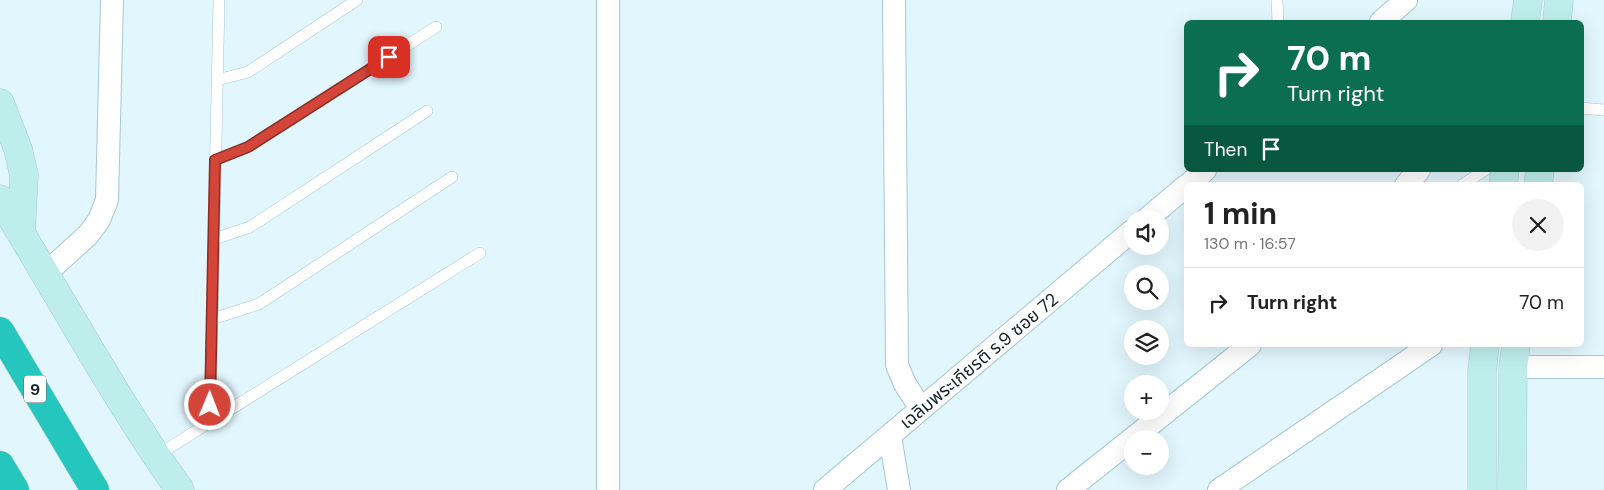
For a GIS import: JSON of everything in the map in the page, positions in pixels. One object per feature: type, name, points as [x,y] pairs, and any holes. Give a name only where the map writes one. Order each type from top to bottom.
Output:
[{"type":"highway","name":"9","points":[[0,331],[95,490]]},
{"type":"highway","points":[[0,465],[15,490]]},
{"type":"main road","points":[[1525,20],[1528,0]]},
{"type":"main road","points":[[1557,20],[1559,0]]},
{"type":"main road","points":[[0,103],[18,149],[24,175],[21,232]]},
{"type":"main road","points":[[0,198],[98,366],[180,490]]},
{"type":"main road","points":[[1482,490],[1482,372],[1485,347]]},
{"type":"main road","points":[[1512,490],[1514,356]]},
{"type":"street","points":[[45,274],[88,235],[99,220],[107,200],[112,0]]},
{"type":"street","points":[[608,0],[608,490]]},
{"type":"street","points":[[894,0],[897,365],[905,384],[921,409]]},
{"type":"street","points":[[1192,182],[1203,172]]},
{"type":"street","points":[[1408,182],[1416,172]]},
{"type":"street","points":[[1159,210],[1184,189]]},
{"type":"street","name":"เฉลิมพระเกียรติ ร.9 ซอย 72","points":[[825,490],[1124,238]]},
{"type":"street","points":[[1068,490],[1247,347]]},
{"type":"street","points":[[1219,490],[1428,347]]},
{"type":"street","points":[[1514,356],[1604,367]]},
{"type":"street","points":[[890,436],[899,490]]},
{"type":"lane","points":[[210,422],[219,0]]},
{"type":"lane","points":[[217,80],[248,72],[357,0]]},
{"type":"lane","points":[[1277,0],[1278,20]]},
{"type":"lane","points":[[215,160],[248,147],[436,27]]},
{"type":"lane","points":[[1584,108],[1604,110]]},
{"type":"lane","points":[[214,239],[250,227],[427,111]]},
{"type":"lane","points":[[1467,182],[1482,172]]},
{"type":"lane","points":[[212,319],[259,304],[452,177]]},
{"type":"lane","points":[[156,456],[480,254]]},
{"type":"route","points":[[210,405],[215,160],[248,147],[389,57]]}]
